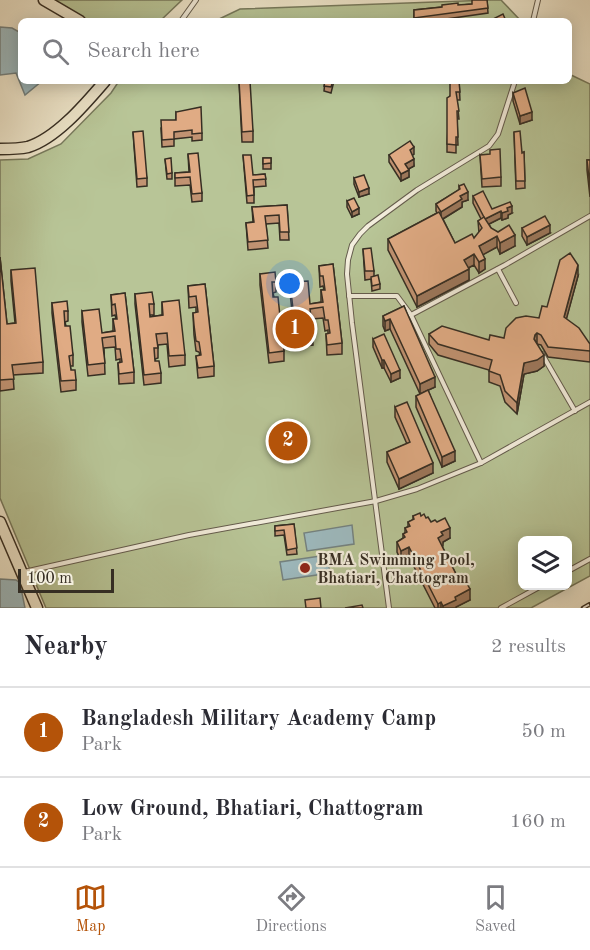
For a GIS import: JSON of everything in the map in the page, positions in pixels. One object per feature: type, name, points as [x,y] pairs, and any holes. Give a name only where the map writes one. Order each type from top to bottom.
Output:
[{"type":"main road","points":[[45,0],[75,18]]},
{"type":"main road","points":[[0,149],[27,147],[41,141],[58,129],[102,84]]},
{"type":"main road","points":[[0,522],[37,608]]},
{"type":"lane","points":[[183,18],[195,0]]},
{"type":"lane","points":[[534,18],[538,0]]},
{"type":"lane","points":[[389,608],[349,296],[348,260],[352,245],[360,234],[417,190],[489,146],[501,124],[514,84]]},
{"type":"lane","points":[[411,315],[498,269],[590,216]]},
{"type":"lane","points":[[498,269],[516,303]]},
{"type":"lane","points":[[349,296],[397,296],[411,315],[481,463]]},
{"type":"lane","points":[[538,348],[574,411]]},
{"type":"lane","points":[[22,572],[189,535],[376,501],[417,489],[481,463],[590,402]]},
{"type":"lane","points":[[572,568],[590,559]]},
{"type":"lane","points":[[501,608],[532,590]]},
{"type":"green space","points":[[47,0],[182,0],[163,18],[67,18]]},
{"type":"green space","points":[[501,0],[518,18],[221,18],[240,9]]},
{"type":"green space","points":[[572,75],[590,84],[590,576],[572,586],[572,536],[518,536],[518,590],[564,590],[531,608],[46,608],[0,498],[0,160],[28,159],[61,144],[117,84],[572,84]]},
{"type":"water","points":[[0,27],[12,28],[18,31],[18,78],[16,73],[0,75]]},
{"type":"water","points":[[20,84],[38,84],[25,95]]},
{"type":"water","points":[[352,525],[354,544],[307,551],[304,533]]},
{"type":"water","name":"BMA Swimming Pool, Bhatiari, Chattogram","points":[[327,555],[330,573],[283,580],[280,562]]},
{"type":"water","points":[[0,579],[16,580],[20,583],[25,608],[0,608]]},
{"type":"building","points":[[472,0],[487,0],[488,8],[414,18],[414,10],[458,3],[458,5],[472,4]]},
{"type":"building","points":[[239,84],[250,84],[253,131],[242,132]]},
{"type":"building","points":[[450,84],[459,84],[460,92],[456,92],[459,111],[457,111],[456,145],[447,144],[447,98],[450,96]]},
{"type":"building","points":[[525,88],[532,112],[520,116],[513,93]]},
{"type":"building","points":[[201,107],[202,133],[192,134],[192,130],[174,132],[174,139],[162,140],[161,120],[176,120],[176,112]]},
{"type":"building","points":[[143,131],[147,178],[137,179],[133,132]]},
{"type":"building","points":[[520,131],[522,153],[524,152],[525,181],[516,181],[514,132]]},
{"type":"building","points":[[410,141],[414,147],[410,150],[414,159],[405,164],[409,170],[401,174],[389,155]]},
{"type":"building","points":[[500,149],[501,177],[482,179],[480,155],[490,154],[490,150]]},
{"type":"building","points":[[198,153],[202,193],[192,194],[190,177],[175,178],[175,173],[190,172],[188,154]]},
{"type":"building","points":[[243,155],[251,155],[253,175],[265,174],[266,179],[253,180],[254,195],[247,196]]},
{"type":"building","points":[[171,158],[172,173],[167,174],[165,159]]},
{"type":"building","points":[[263,158],[271,158],[271,163],[263,164]]},
{"type":"building","points":[[587,160],[590,160],[590,187]]},
{"type":"building","points":[[364,175],[369,188],[359,192],[354,178]]},
{"type":"building","points":[[464,184],[468,192],[460,196],[462,199],[441,212],[436,204]]},
{"type":"building","points":[[483,191],[492,209],[510,202],[512,206],[507,208],[508,211],[502,213],[501,211],[485,219],[473,196]]},
{"type":"building","points":[[354,198],[359,208],[352,212],[347,201]]},
{"type":"building","points":[[287,205],[289,232],[280,232],[279,215],[265,216],[268,240],[248,242],[246,223],[254,222],[252,207]]},
{"type":"building","points":[[439,212],[455,243],[472,234],[474,238],[482,228],[478,221],[484,217],[491,228],[498,232],[509,225],[515,235],[500,243],[497,236],[479,246],[485,259],[479,262],[474,254],[464,260],[469,269],[417,296],[388,239]]},
{"type":"building","points":[[545,216],[550,225],[527,237],[522,228]]},
{"type":"building","points":[[371,248],[374,271],[365,271],[363,249]]},
{"type":"building","points":[[570,253],[578,265],[564,317],[579,328],[590,344],[590,351],[548,347],[541,335],[537,333],[534,339],[544,355],[537,360],[524,363],[517,403],[505,391],[500,375],[489,371],[492,360],[438,344],[429,334],[442,326],[489,340],[490,335],[504,338],[506,328],[516,318],[526,316],[539,318],[542,306],[547,307],[560,260]]},
{"type":"building","points":[[0,257],[7,324],[16,323],[11,270],[35,268],[43,362],[12,365],[14,379],[0,380]]},
{"type":"building","points":[[333,264],[342,343],[327,345],[326,334],[330,333],[323,307],[310,309],[313,334],[296,336],[290,282],[308,281],[310,304],[323,302],[321,290],[325,290],[319,266]]},
{"type":"building","points":[[275,272],[276,282],[272,282],[273,297],[278,297],[281,326],[277,327],[279,341],[283,341],[284,351],[269,353],[260,274]]},
{"type":"building","points":[[378,275],[380,284],[372,286],[371,277]]},
{"type":"building","points":[[205,284],[214,366],[198,368],[196,356],[201,355],[199,342],[196,341],[193,313],[198,312],[196,296],[189,297],[188,286]]},
{"type":"building","points":[[152,292],[154,304],[149,304],[150,317],[163,315],[162,302],[179,300],[185,355],[169,356],[167,333],[156,334],[158,348],[154,348],[155,361],[159,361],[161,373],[144,375],[135,294]]},
{"type":"building","points":[[125,293],[134,372],[119,374],[118,363],[122,362],[120,349],[116,349],[115,336],[102,338],[105,363],[88,365],[82,311],[99,309],[102,333],[115,331],[113,319],[117,319],[111,295]]},
{"type":"building","points":[[67,301],[68,311],[64,311],[65,326],[70,326],[73,355],[69,356],[71,370],[75,370],[76,380],[61,381],[52,303]]},
{"type":"building","points":[[404,306],[435,377],[420,384],[390,319],[385,321],[383,316]]},
{"type":"building","points":[[384,334],[400,370],[391,374],[373,339]]},
{"type":"building","points":[[428,390],[455,451],[442,457],[416,396]]},
{"type":"building","points":[[407,402],[433,463],[399,479],[387,452],[410,442],[395,407]]},
{"type":"building","points":[[420,513],[421,516],[424,514],[426,518],[428,517],[431,522],[445,518],[450,528],[441,532],[443,535],[438,538],[461,584],[466,582],[470,589],[455,597],[456,600],[443,606],[441,602],[438,604],[409,547],[401,551],[397,542],[405,537],[403,534],[407,532],[405,528],[410,526],[408,522]]},
{"type":"building","points":[[294,524],[297,548],[287,550],[284,530],[275,531],[275,526]]},
{"type":"building","points":[[320,598],[321,608],[306,608],[305,600]]},
{"type":"building","points":[[362,605],[363,608],[345,608]]},
{"type":"railway","points":[[583,608],[590,604]]},
{"type":"place","name":"Bangladesh Military Academy Camp","points":[[295,329]]},
{"type":"place","name":"Low Ground, Bhatiari, Chattogram","points":[[288,441]]},
{"type":"place","name":"BMA Swimming Pool, Bhatiari, Chattogram","points":[[305,568]]}]
